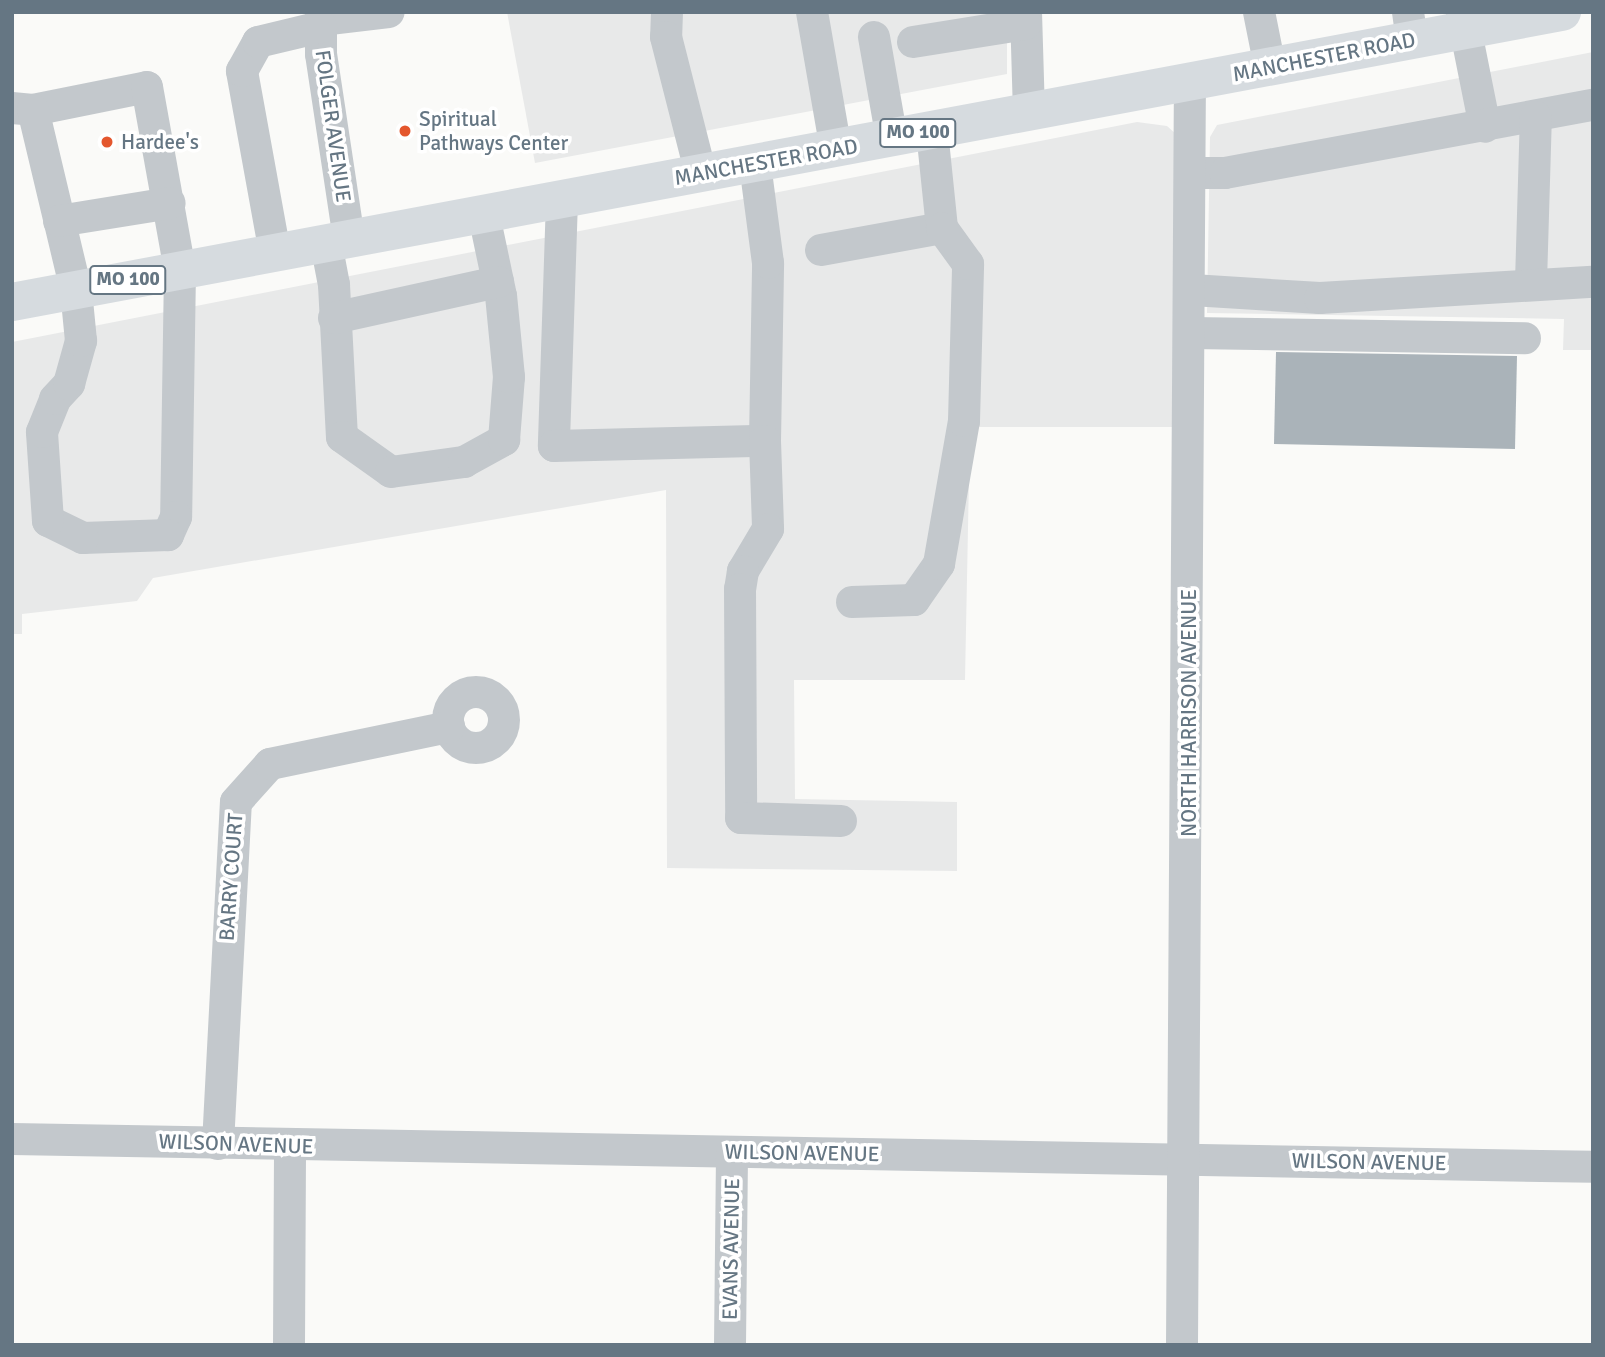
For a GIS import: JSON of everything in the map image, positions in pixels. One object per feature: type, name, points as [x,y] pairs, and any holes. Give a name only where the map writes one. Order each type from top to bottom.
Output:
[{"type":"main road","name":"MANCHESTER ROAD","points":[[12,302],[1270,67],[1410,26],[1562,12]]},
{"type":"street","points":[[275,254],[242,71],[258,42],[321,20],[389,12]]},
{"type":"street","points":[[667,12],[666,37],[701,174]]},
{"type":"street","points":[[812,12],[836,150]]},
{"type":"street","points":[[1259,12],[1270,67]]},
{"type":"street","points":[[913,42],[1026,18],[1029,113]]},
{"type":"street","name":"FOLGER AVENUE","points":[[321,20],[338,242],[334,318],[342,437],[391,472],[464,462],[505,440],[509,377],[498,282]]},
{"type":"street","points":[[1464,21],[1485,127]]},
{"type":"street","points":[[874,37],[892,139]]},
{"type":"street","name":"NORTH HARRISON AVENUE","points":[[1182,1345],[1194,173],[1190,82]]},
{"type":"street","points":[[146,87],[170,203],[180,271],[174,412],[174,529],[148,538],[67,534],[48,521],[44,504],[42,432],[55,399],[69,384],[82,341],[76,290],[60,221],[22,109],[146,87]]},
{"type":"street","points":[[1194,173],[1225,173],[1593,105]]},
{"type":"street","points":[[1531,282],[1536,117]]},
{"type":"street","points":[[852,602],[914,600],[939,564],[964,421],[968,264],[942,228],[932,131]]},
{"type":"street","points":[[755,164],[768,263],[765,441],[768,529],[743,571],[740,589],[741,818],[841,821]]},
{"type":"street","points":[[562,200],[554,446],[765,441]]},
{"type":"street","points":[[60,221],[170,203]]},
{"type":"street","points":[[334,318],[498,282],[484,215]]},
{"type":"street","points":[[821,250],[942,228]]},
{"type":"street","points":[[1192,290],[1293,296],[1531,282],[1593,282]]},
{"type":"street","points":[[1192,334],[1525,338]]},
{"type":"street","name":"BARRY COURT","points":[[218,1144],[236,803],[270,764],[449,727]]},
{"type":"street","name":"WILSON AVENUE","points":[[12,1139],[290,1147],[1185,1157],[1593,1167]]},
{"type":"street","points":[[289,1345],[290,1147]]},
{"type":"street","name":"EVANS AVENUE","points":[[730,1345],[732,1153]]},
{"type":"shaded area","points":[[507,12],[1007,12],[1007,74],[535,163]]},
{"type":"shaded area","points":[[1593,52],[1593,350],[1563,350],[1564,319],[1207,313],[1210,137],[1217,125]]},
{"type":"shaded area","points":[[1137,122],[1167,126],[1177,135],[1172,427],[970,427],[965,680],[794,680],[795,799],[957,802],[957,871],[667,868],[666,490],[153,578],[137,601],[22,614],[22,634],[12,634],[12,342]]},
{"type":"building","points":[[1276,352],[1517,356],[1515,449],[1274,444]]},
{"type":"place","name":"Spiritual Pathways Center","points":[[405,131]]},
{"type":"place","name":"Hardee's","points":[[107,142]]}]
